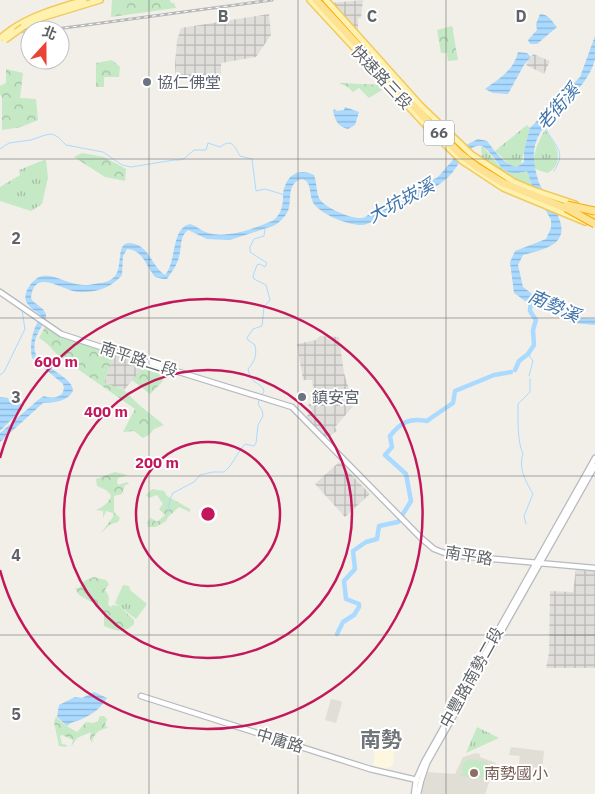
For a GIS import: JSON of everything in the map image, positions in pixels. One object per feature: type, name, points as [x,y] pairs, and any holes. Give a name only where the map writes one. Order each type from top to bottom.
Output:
[{"type":"highway","name":"66","points":[[316,0],[459,153],[503,183],[569,208]]},
{"type":"highway","name":"66","points":[[321,0],[427,116],[468,156],[508,182],[569,208]]},
{"type":"highway","points":[[569,208],[595,217]]},
{"type":"highway","points":[[569,208],[595,217]]},
{"type":"main road","points":[[2,41],[12,29],[22,22],[40,14],[84,0]]},
{"type":"main road","name":"快速路三段","points":[[310,0],[462,161],[503,188],[540,204],[569,208]]},
{"type":"main road","name":"快速路三段","points":[[326,0],[420,105],[461,146],[514,182],[555,197],[569,208]]},
{"type":"main road","points":[[2,41],[41,18],[97,1]]},
{"type":"street","name":"南平路二段","points":[[0,292],[61,334],[292,407],[395,511]]},
{"type":"street","points":[[538,563],[595,458]]},
{"type":"street","points":[[538,563],[595,466]]},
{"type":"street","name":"南平路","points":[[395,511],[434,549],[444,554],[595,568]]},
{"type":"street","name":"中豐路南勢二段","points":[[414,794],[424,762],[466,685],[538,563]]},
{"type":"street","name":"中庸路","points":[[141,696],[365,767],[419,780]]},
{"type":"street","name":"中豐路南勢二段","points":[[418,794],[419,780]]},
{"type":"shaded area","points":[[363,0],[361,18],[358,18],[358,32],[331,3]]},
{"type":"shaded area","points":[[269,14],[271,35],[256,57],[221,63],[221,75],[176,81],[177,40],[181,28]]},
{"type":"shaded area","points":[[533,54],[550,61],[544,74],[526,65]]},
{"type":"shaded area","points":[[320,336],[339,337],[344,373],[354,405],[335,427],[337,431],[326,438],[306,417],[312,410],[308,405],[315,398],[312,380],[303,380],[297,344],[316,340]]},
{"type":"shaded area","points":[[114,354],[143,363],[140,371],[124,390],[104,383]]},
{"type":"shaded area","points":[[339,462],[370,494],[345,517],[315,484]]},
{"type":"shaded area","points":[[576,569],[595,571],[595,668],[546,668],[549,653],[550,591],[573,592]]},
{"type":"shaded area","points":[[331,699],[341,701],[342,703],[336,723],[325,720]]},
{"type":"shaded area","points":[[375,746],[395,746],[393,765],[384,770],[373,767]]},
{"type":"shaded area","points":[[511,747],[544,751],[542,773],[518,770],[520,756],[509,755]]},
{"type":"shaded area","name":"南勢國小","points":[[476,753],[480,754],[480,757],[496,763],[485,794],[422,794],[423,781],[427,772],[455,774],[463,757]]},
{"type":"green space","points":[[112,0],[170,0],[176,8],[111,17]]},
{"type":"green space","points":[[452,26],[458,60],[448,61],[447,53],[441,53],[437,30]]},
{"type":"green space","points":[[112,60],[120,67],[119,77],[104,77],[104,87],[96,87],[96,63]]},
{"type":"green space","points":[[6,69],[23,73],[20,98],[36,99],[38,120],[21,127],[2,130],[2,96],[0,95],[0,86],[6,83]]},
{"type":"green space","points":[[340,83],[386,85],[392,90],[388,92],[382,90],[369,98],[359,88],[353,92]]},
{"type":"green space","points":[[527,125],[530,128],[521,164],[517,167],[511,166],[495,151]]},
{"type":"green space","points":[[545,130],[555,146],[558,158],[554,168],[548,173],[536,169],[534,165],[534,155]]},
{"type":"green space","points":[[481,146],[505,170],[511,173],[527,171],[533,189],[482,159]]},
{"type":"green space","points":[[82,153],[104,157],[126,169],[125,181],[105,177],[74,157]]},
{"type":"green space","points":[[46,160],[48,178],[42,204],[31,211],[0,201],[0,187],[20,175],[19,170]]},
{"type":"green space","points":[[45,327],[61,337],[114,354],[104,383],[124,390],[164,425],[154,429],[143,438],[134,431],[123,432],[135,409],[59,356],[39,338]]},
{"type":"green space","points":[[143,363],[159,368],[163,381],[150,394],[132,380],[140,371]]},
{"type":"green space","points":[[115,472],[128,475],[118,478],[118,485],[127,482],[129,484],[125,485],[122,494],[114,496],[114,512],[120,518],[118,522],[111,524],[101,533],[113,517],[113,513],[106,511],[103,518],[103,511],[96,510],[106,504],[111,495],[106,490],[97,486],[96,479]]},
{"type":"green space","points":[[152,489],[164,491],[167,496],[190,509],[190,512],[179,507],[166,521],[156,527],[148,527],[147,522],[151,518],[157,522],[165,515],[159,509],[163,504],[157,495],[149,498],[146,495]]},
{"type":"green space","points":[[94,577],[106,580],[109,584],[105,590],[109,597],[108,605],[111,607],[113,605],[119,606],[134,620],[134,624],[120,631],[104,626],[104,615],[101,607],[79,595],[75,588],[79,588],[84,581]]},
{"type":"green space","points":[[123,585],[129,586],[130,590],[147,604],[136,619],[115,603]]},
{"type":"green space","points":[[100,716],[104,716],[107,719],[105,725],[108,728],[97,732],[92,743],[90,739],[91,732],[77,738],[71,747],[73,740],[62,735],[60,736],[62,744],[67,745],[66,747],[59,746],[54,722],[56,717],[77,732],[86,722],[93,723],[98,721]]},
{"type":"green space","points":[[477,727],[499,738],[466,753]]},
{"type":"green space","points":[[468,759],[487,762],[490,769],[487,776],[489,779],[460,776],[461,773],[463,774],[462,765]]},
{"type":"water","points":[[540,14],[552,20],[557,27],[537,44],[530,44],[528,40],[537,30],[536,24]]},
{"type":"water","points":[[595,36],[595,59],[590,72],[583,84],[544,127],[537,138],[534,151],[537,177],[557,213],[562,229],[560,236],[555,243],[523,255],[518,265],[523,287],[535,296],[578,318],[595,319],[595,325],[573,323],[543,307],[528,303],[514,293],[510,262],[515,251],[546,239],[551,228],[551,220],[532,186],[527,171],[511,173],[505,170],[482,146],[477,146],[468,151],[452,173],[438,186],[363,225],[351,224],[323,212],[314,204],[308,183],[302,179],[297,181],[292,188],[288,211],[284,218],[273,226],[230,240],[207,239],[188,230],[182,239],[177,263],[167,279],[155,277],[141,255],[127,249],[123,256],[122,275],[118,280],[103,289],[79,292],[50,283],[38,284],[33,289],[31,298],[44,310],[46,319],[36,337],[34,348],[36,355],[66,379],[73,389],[71,394],[65,399],[58,402],[43,403],[0,442],[0,433],[38,400],[44,396],[59,396],[64,388],[63,384],[32,358],[32,336],[41,316],[28,305],[26,295],[29,287],[39,277],[51,276],[82,285],[108,281],[116,274],[122,247],[129,243],[142,247],[156,267],[165,275],[169,269],[177,238],[184,227],[190,224],[208,233],[224,235],[250,229],[274,220],[283,204],[287,181],[293,175],[301,172],[314,175],[319,198],[331,209],[361,218],[438,177],[466,145],[478,139],[487,141],[504,161],[517,167],[524,162],[524,151],[530,128],[580,77]]},
{"type":"water","points":[[518,52],[527,53],[531,57],[524,65],[508,94],[493,93],[485,89],[501,78],[513,64]]},
{"type":"water","points":[[345,107],[359,112],[355,125],[348,129],[338,123],[333,111],[334,109],[337,111],[344,110]]},
{"type":"water","points":[[0,397],[8,398],[10,402],[20,403],[22,409],[0,431]]},
{"type":"water","points":[[94,692],[107,698],[93,713],[67,726],[57,717],[59,705],[75,697],[82,698]]},
{"type":"waterway","name":"老街溪","points":[[544,125],[560,153],[559,161],[554,171]]},
{"type":"waterway","points":[[0,149],[9,143],[31,140],[52,134],[66,145],[103,152],[122,165],[131,167],[180,160],[194,150],[206,150],[208,143],[220,147],[230,143],[240,156],[252,159],[256,191],[265,189],[285,195]]},
{"type":"waterway","points":[[261,395],[264,392],[263,388],[252,380],[249,374],[248,369],[254,361],[256,352],[255,345],[247,338],[253,329],[262,326],[264,307],[270,300],[266,285],[254,279],[253,276],[257,265],[260,264],[265,267],[267,263],[250,252],[254,239],[264,236],[265,229]]},
{"type":"waterway","name":"南勢溪","points":[[515,370],[519,361],[528,354],[534,345],[533,330],[536,320],[530,311],[531,298]]},
{"type":"waterway","points":[[0,375],[4,372],[25,329],[22,310]]},
{"type":"waterway","points":[[528,354],[533,361],[529,376]]},
{"type":"waterway","points":[[337,634],[343,622],[354,615],[359,607],[359,604],[346,599],[344,581],[355,569],[353,551],[366,542],[377,539],[379,526],[398,522],[411,501],[406,474],[385,455],[392,447],[390,436],[398,427],[406,422],[415,420],[427,421],[453,403],[455,391],[494,375],[511,372]]},
{"type":"waterway","points":[[526,524],[524,516],[533,494],[522,470],[523,454],[519,436],[518,404],[530,392],[530,379]]},
{"type":"waterway","points":[[168,513],[173,493],[194,482],[200,475],[224,472],[245,444],[254,446],[258,425],[263,416],[258,404],[260,398]]},
{"type":"railway","points":[[70,27],[272,0]]},
{"type":"railway","points":[[0,35],[20,32]]},
{"type":"place","name":"協仁佛堂","points":[[147,82]]},
{"type":"place","name":"鎮安宮","points":[[302,397]]},
{"type":"place","name":"南勢國小","points":[[474,773]]},
{"type":"district","name":"南勢","points":[[381,740]]},
{"type":"water label","name":"大坑崁溪","points":[[401,201]]}]
